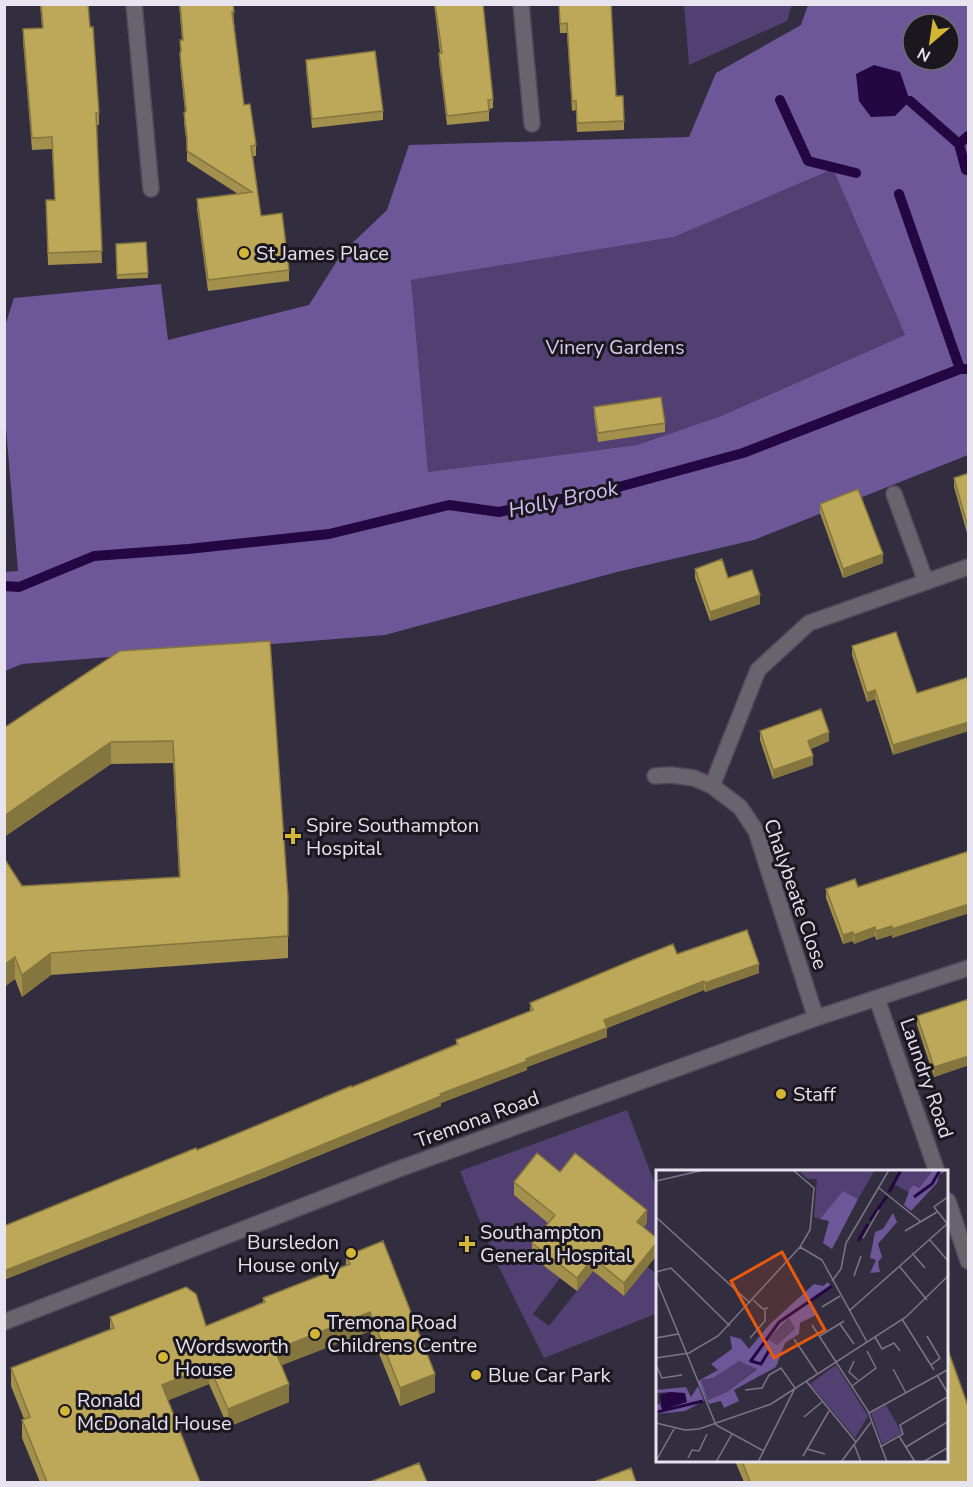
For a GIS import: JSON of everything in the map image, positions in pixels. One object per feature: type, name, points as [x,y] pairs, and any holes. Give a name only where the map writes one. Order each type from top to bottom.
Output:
[{"type":"street","points":[[134,4],[152,189]]},
{"type":"street","points":[[521,4],[532,124]]},
{"type":"street","points":[[894,494],[926,582]]},
{"type":"street","points":[[712,786],[758,670],[809,623],[969,567]]},
{"type":"street","name":"Chalybeate Close","points":[[655,776],[671,775],[694,778],[712,786],[740,807],[756,831],[816,1018]]},
{"type":"street","name":"Tremona Road","points":[[4,1322],[396,1170],[816,1018],[969,968]]},
{"type":"street","name":"Laundry Road","points":[[877,999],[936,1170]]},
{"type":"street","points":[[949,1204],[969,1261]]},
{"type":"green space","points":[[684,4],[792,5],[787,21],[689,65]]},
{"type":"green space","name":"Vinery Gardens","points":[[833,168],[905,335],[721,416],[637,445],[428,472],[410,280],[674,237]]},
{"type":"green space","points":[[627,1110],[656,1187],[656,1251],[637,1235],[647,1223],[555,1228],[532,1257],[560,1278],[533,1314],[549,1326],[593,1271],[624,1296],[647,1267],[656,1274],[656,1314],[544,1358],[494,1257],[460,1171]]},
{"type":"shaded area","points":[[808,5],[968,5],[968,455],[754,540],[617,572],[385,635],[22,664],[5,671],[5,572],[18,571],[4,404],[5,326],[14,298],[161,284],[168,340],[309,305],[342,253],[387,210],[409,145],[689,137],[716,73],[801,25]],"holes":[[[833,169],[905,335],[721,416],[637,445],[428,472],[411,280],[674,237]]]},
{"type":"shaded area","points":[[874,65],[900,72],[910,101],[895,116],[871,117],[859,101],[856,74]]},
{"type":"building","points":[[41,4],[88,4],[90,27],[93,27],[99,113],[96,113],[102,251],[48,253],[46,200],[55,200],[52,137],[32,138],[23,29],[43,28]]},
{"type":"building","points":[[180,4],[233,4],[234,12],[232,12],[244,105],[250,104],[256,145],[251,146],[261,216],[282,213],[289,270],[208,280],[197,199],[252,192],[187,151],[184,113],[186,111],[180,54],[180,40],[183,40]]},
{"type":"building","points":[[435,4],[483,4],[493,99],[488,100],[489,111],[447,116]]},
{"type":"building","points":[[559,4],[611,4],[616,96],[623,96],[624,121],[577,123],[576,101],[572,101],[567,23],[560,24]]},
{"type":"building","points":[[375,51],[383,111],[312,119],[306,60]]},
{"type":"building","points":[[146,242],[148,273],[117,275],[116,244]]},
{"type":"building","points":[[661,397],[665,423],[598,433],[594,407]]},
{"type":"building","points":[[969,473],[969,524],[967,524],[954,478]]},
{"type":"building","points":[[858,489],[883,554],[843,569],[820,504]]},
{"type":"building","points":[[722,559],[728,578],[752,570],[760,595],[710,612],[695,569]]},
{"type":"building","points":[[896,632],[917,693],[969,677],[969,722],[893,745],[875,690],[867,693],[852,646]]},
{"type":"building","name":"Spire Southampton Hospital","points":[[270,641],[288,897],[288,936],[51,953],[22,975],[15,957],[4,965],[4,858],[22,886],[180,877],[173,741],[111,742],[4,816],[4,728],[120,651]]},
{"type":"building","points":[[821,709],[829,732],[808,741],[813,756],[773,770],[760,731]]},
{"type":"building","points":[[969,851],[969,904],[892,929],[892,926],[876,931],[875,927],[854,935],[853,932],[843,935],[826,889],[855,879],[858,887]]},
{"type":"building","points":[[747,930],[759,964],[705,983],[704,981],[604,1020],[607,1028],[440,1094],[441,1096],[251,1174],[4,1271],[4,1226],[458,1044],[456,1040],[533,1010],[530,1003],[635,959],[673,944],[677,954]]},
{"type":"building","points":[[969,999],[969,1056],[934,1067],[917,1016]]},
{"type":"building","points":[[537,1153],[560,1172],[575,1153],[647,1210],[637,1222],[656,1237],[656,1243],[624,1283],[593,1258],[577,1278],[532,1243],[555,1215],[514,1182]]},
{"type":"building","points":[[383,1241],[435,1374],[400,1388],[370,1312],[275,1350],[289,1384],[228,1409],[209,1366],[162,1385],[200,1482],[47,1482],[22,1420],[30,1417],[11,1368],[114,1328],[110,1317],[186,1287],[196,1294],[206,1326],[265,1302],[263,1298],[350,1264],[346,1256]]},
{"type":"building","points":[[949,1353],[969,1409],[969,1482],[750,1482],[743,1463],[949,1463]]},
{"type":"building","points":[[419,1463],[427,1482],[370,1482]]},
{"type":"building","points":[[631,1468],[636,1482],[594,1482]]},
{"type":"waterway","points":[[780,100],[808,161],[856,173]]},
{"type":"waterway","points":[[910,101],[959,144]]},
{"type":"waterway","points":[[966,170],[959,144],[968,136]]},
{"type":"waterway","points":[[899,194],[960,369]]},
{"type":"waterway","name":"Holly Brook","points":[[4,586],[19,587],[94,556],[329,534],[449,505],[499,512],[615,488],[743,453],[960,369],[968,369]]},
{"type":"place","name":"St James Place","points":[[244,253]]},
{"type":"place","name":"Spire Southampton Hospital","points":[[293,836]]},
{"type":"place","name":"Staff","points":[[781,1094]]},
{"type":"place","name":"Southampton General Hospital","points":[[467,1244]]},
{"type":"place","name":"Bursledon House only","points":[[351,1253]]},
{"type":"place","name":"Tremona Road Childrens Centre","points":[[315,1334]]},
{"type":"place","name":"Wordsworth House","points":[[163,1357]]},
{"type":"place","name":"Blue Car Park","points":[[476,1375]]},
{"type":"place","name":"Ronald McDonald House","points":[[65,1411]]}]
